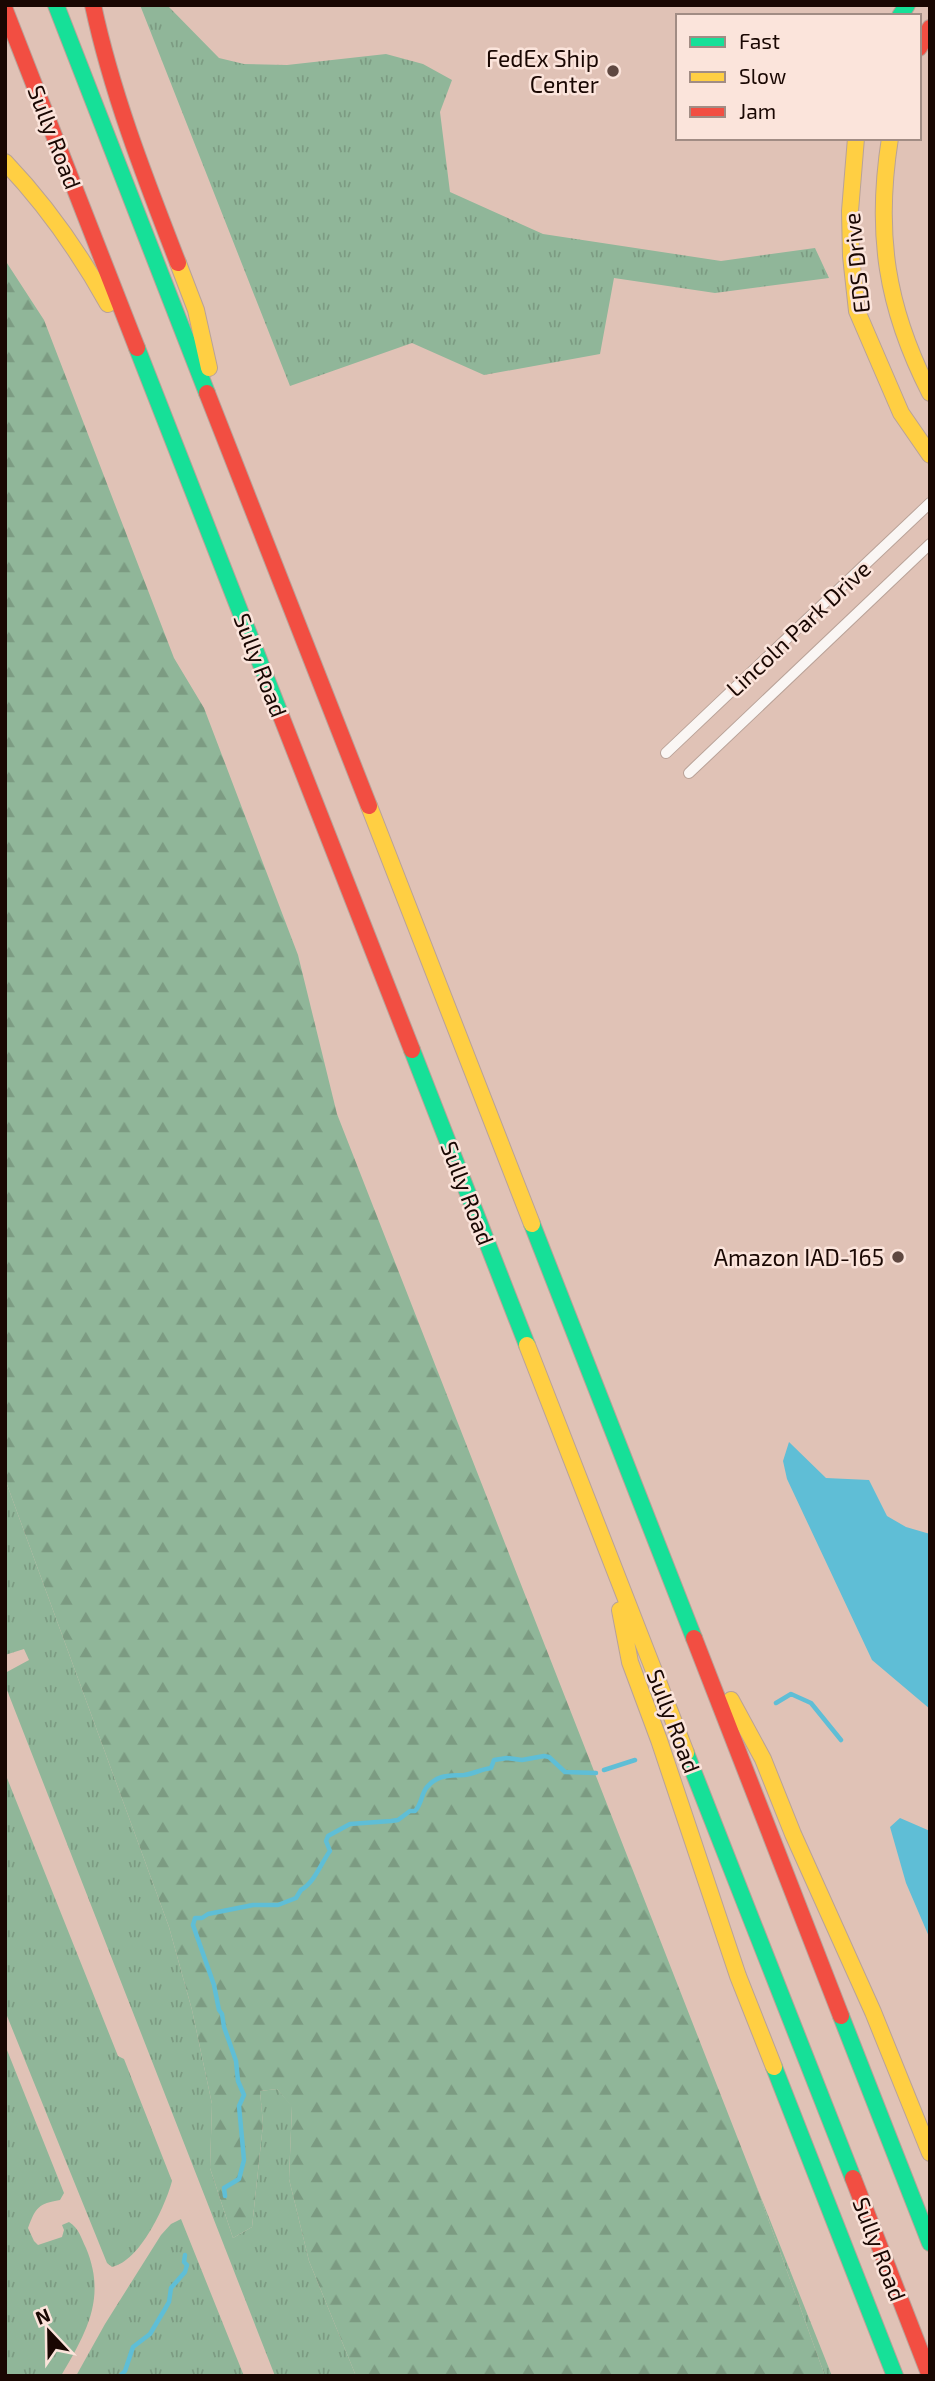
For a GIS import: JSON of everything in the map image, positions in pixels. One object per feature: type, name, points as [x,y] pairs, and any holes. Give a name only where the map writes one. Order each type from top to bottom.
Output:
[{"type":"main road","points":[[56,5],[930,2243]]},
{"type":"main road","points":[[93,5],[105,61],[127,131],[196,310],[225,438]]},
{"type":"main road","name":"Sully Road","points":[[5,10],[930,2376]]},
{"type":"main road","points":[[921,44],[930,28]]},
{"type":"main road","name":"EDS Drive","points":[[856,140],[850,211],[851,256],[857,311],[901,413],[930,455]]},
{"type":"main road","name":"EDS Drive","points":[[890,140],[881,190],[881,236],[886,273],[905,342],[930,393]]},
{"type":"main road","points":[[5,162],[72,243],[146,372]]},
{"type":"main road","points":[[611,1560],[630,1662],[659,1740],[723,1934],[893,2376]]},
{"type":"main road","points":[[688,1621],[763,1759],[793,1834],[873,2012],[930,2153]]},
{"type":"street","name":"Lincoln Park Drive","points":[[666,753],[930,503]]},
{"type":"street","name":"Lincoln Park Drive","points":[[689,773],[930,544]]},
{"type":"green space","points":[[140,5],[167,5],[219,58],[244,64],[287,65],[386,54],[423,64],[452,80],[440,112],[450,192],[543,234],[721,261],[815,248],[829,278],[715,293],[614,278],[600,354],[484,375],[412,343],[290,386]]},
{"type":"green space","points":[[5,260],[44,320],[174,658],[204,708],[298,955],[337,1114],[754,2180],[825,2376],[356,2376],[309,2261],[289,2179],[292,2107],[277,2089],[260,2091],[263,2124],[252,2227],[233,2238],[210,2168],[212,2104],[192,2010],[169,1927],[5,1479]]},
{"type":"green space","points":[[5,1479],[169,1927],[192,2010],[212,2104],[210,2168],[233,2238],[252,2227],[263,2124],[260,2091],[277,2089],[292,2106],[289,2179],[309,2261],[356,2376],[275,2376],[5,1685],[5,1673],[29,1660],[24,1649],[5,1655]]},
{"type":"green space","points":[[5,1773],[118,2056],[124,2059],[172,2181],[164,2205],[150,2232],[132,2255],[112,2267],[107,2263],[5,2011]]},
{"type":"green space","points":[[5,2045],[64,2193],[60,2200],[39,2208],[28,2228],[38,2245],[62,2237],[62,2225],[69,2222],[79,2234],[92,2266],[94,2299],[91,2315],[61,2376],[5,2376]]},
{"type":"green space","points":[[754,2180],[832,2376],[825,2376]]},
{"type":"green space","points":[[181,2219],[244,2376],[76,2376],[161,2235],[171,2224]]},
{"type":"water","points":[[789,1442],[826,1478],[869,1480],[887,1516],[906,1527],[930,1534],[930,1709],[872,1660],[787,1479],[783,1461]]},
{"type":"water","points":[[900,1818],[930,1831],[930,1939],[906,1883],[890,1827]]},
{"type":"waterway","points":[[776,1703],[791,1694],[811,1703],[841,1740]]},
{"type":"waterway","points":[[225,2196],[224,2188],[239,2179],[244,2160],[239,2106],[244,2095],[238,2081],[236,2061],[219,2010],[214,1985],[193,1925],[195,1918],[253,1905],[278,1905],[296,1898],[314,1877],[330,1851],[326,1841],[328,1836],[350,1824],[398,1820],[410,1811],[415,1811],[427,1787],[440,1778],[491,1768],[494,1760],[522,1760],[544,1756],[549,1757],[565,1772],[596,1773]]},
{"type":"waterway","points":[[604,1770],[635,1760]]},
{"type":"waterway","points":[[120,2376],[125,2371],[133,2347],[150,2334],[169,2302],[171,2288],[185,2272],[185,2255]]},
{"type":"traffic: fast","points":[[56,5],[207,393]]},
{"type":"traffic: fast","points":[[901,14],[907,5]]},
{"type":"traffic: fast","points":[[137,348],[281,716]]},
{"type":"traffic: fast","points":[[412,1050],[527,1345]]},
{"type":"traffic: fast","points":[[532,1224],[694,1638]]},
{"type":"traffic: fast","points":[[686,1753],[853,2178]]},
{"type":"traffic: fast","points":[[841,2016],[930,2243]]},
{"type":"traffic: fast","points":[[774,2067],[895,2376]]},
{"type":"traffic: slow","points":[[856,140],[850,211],[851,256],[857,311],[901,413],[930,455]]},
{"type":"traffic: slow","points":[[890,140],[884,206],[888,269],[903,330],[930,393]]},
{"type":"traffic: slow","points":[[5,162],[61,230],[108,304]]},
{"type":"traffic: slow","points":[[178,263],[196,310],[209,368]]},
{"type":"traffic: slow","points":[[369,806],[532,1224]]},
{"type":"traffic: slow","points":[[527,1345],[686,1753]]},
{"type":"traffic: slow","points":[[620,1610],[630,1662],[738,1976],[774,2067]]},
{"type":"traffic: slow","points":[[731,1700],[763,1759],[793,1834],[873,2012],[930,2153]]},
{"type":"traffic: jam","points":[[93,5],[120,103],[178,263]]},
{"type":"traffic: jam","points":[[5,10],[137,348]]},
{"type":"traffic: jam","points":[[921,44],[930,28]]},
{"type":"traffic: jam","points":[[207,393],[369,806]]},
{"type":"traffic: jam","points":[[281,716],[412,1050]]},
{"type":"traffic: jam","points":[[694,1638],[841,2016]]},
{"type":"traffic: jam","points":[[853,2178],[930,2376]]},
{"type":"place","name":"FedEx Ship Center","points":[[613,71]]},
{"type":"place","name":"Amazon IAD-165","points":[[898,1257]]}]
